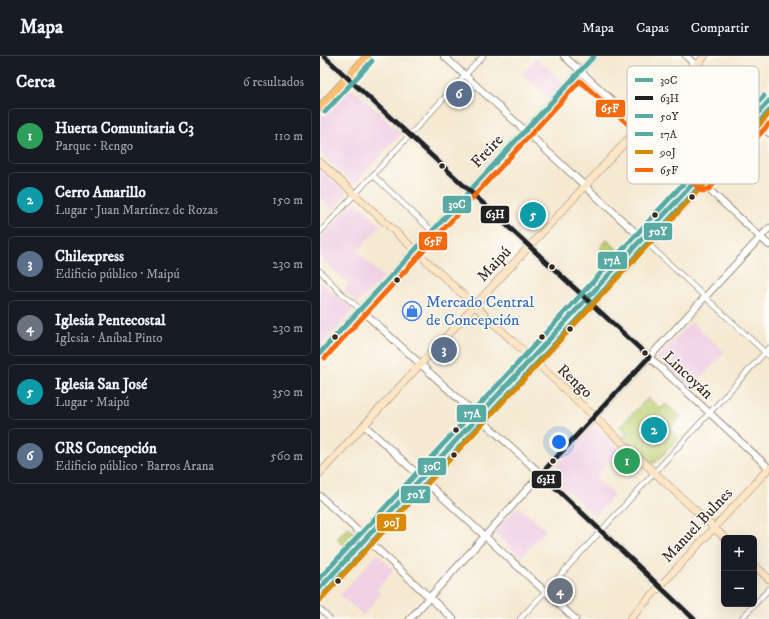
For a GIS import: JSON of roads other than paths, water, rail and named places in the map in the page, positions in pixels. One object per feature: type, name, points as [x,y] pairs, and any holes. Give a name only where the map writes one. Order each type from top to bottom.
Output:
[{"type":"main road","points":[[320,107],[367,56]]},
{"type":"main road","name":"Freire","points":[[320,353],[594,56]]},
{"type":"main road","name":"Maipú","points":[[696,66],[705,56]]},
{"type":"main road","points":[[759,112],[769,101]]},
{"type":"main road","points":[[760,124],[769,114]]},
{"type":"main road","name":"Maipú","points":[[320,473],[627,141]]},
{"type":"main road","name":"Rengo","points":[[320,162],[722,535]]},
{"type":"main road","points":[[320,588],[693,184]]},
{"type":"main road","points":[[320,600],[704,184]]},
{"type":"main road","name":"Manuel Bulnes","points":[[630,619],[769,468]]},
{"type":"main road","points":[[757,568],[769,579]]},
{"type":"street","name":"Lincoyán","points":[[324,56],[769,468]]},
{"type":"street","points":[[444,56],[584,187],[767,354]]},
{"type":"street","points":[[320,232],[483,56]]},
{"type":"street","points":[[564,56],[627,113]]},
{"type":"street","points":[[686,56],[696,66]]},
{"type":"street","points":[[760,124],[769,133]]},
{"type":"street","points":[[373,175],[432,231]]},
{"type":"street","points":[[704,184],[769,245]]},
{"type":"street","points":[[410,619],[484,536],[769,228]]},
{"type":"street","points":[[320,271],[341,293],[541,474],[694,619]]},
{"type":"street","points":[[520,619],[709,413],[767,354],[769,348]]},
{"type":"street","points":[[364,425],[575,619]]},
{"type":"street","points":[[320,496],[453,619]]},
{"type":"street","points":[[741,619],[769,589]]},
{"type":"street","points":[[320,609],[330,619]]},
{"type":"place","name":"CRS Concepción","points":[[459,94]]},
{"type":"place","name":"Iglesia San José","points":[[533,215]]},
{"type":"place","name":"Mercado Central de Concepción","points":[[412,311]]},
{"type":"place","name":"Chilexpress","points":[[444,350]]},
{"type":"place","name":"Cerro Amarillo","points":[[654,430]]},
{"type":"place","name":"Huerta Comunitaria C3","points":[[627,461]]},
{"type":"place","name":"Iglesia Pentecostal","points":[[560,591]]}]
